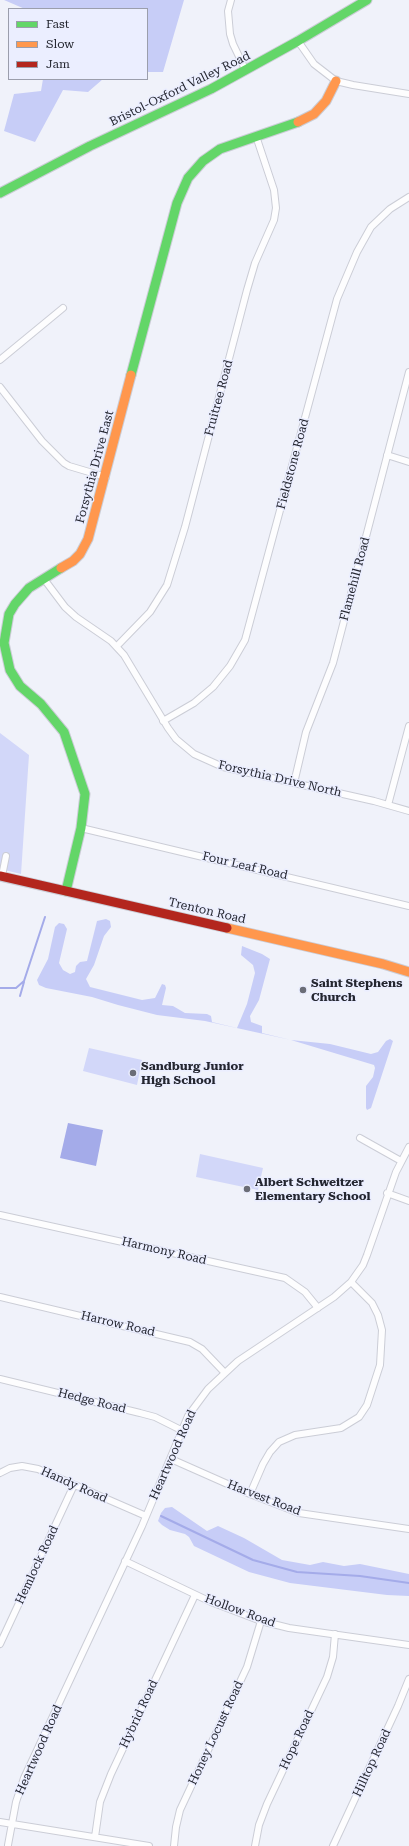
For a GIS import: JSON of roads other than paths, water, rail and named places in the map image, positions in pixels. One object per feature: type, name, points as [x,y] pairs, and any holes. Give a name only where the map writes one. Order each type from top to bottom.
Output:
[{"type":"street","points":[[231,0],[228,11],[230,34],[233,44],[246,71]]},
{"type":"street","name":"Bristol-Oxford Valley Road","points":[[0,193],[69,157],[246,71],[367,0]]},
{"type":"street","points":[[298,41],[314,64],[336,81],[353,86],[409,93]]},
{"type":"street","name":"Forsythia Drive East","points":[[66,891],[81,828],[84,794],[64,732],[54,718],[41,704],[26,692],[14,678],[4,652],[4,634],[9,614],[22,595],[35,583],[73,561],[84,548],[88,539],[106,477],[181,192],[195,169],[211,155],[232,144],[306,119],[314,114],[326,101],[336,81]]},
{"type":"street","name":"Fruitree Road","points":[[117,646],[150,612],[167,585],[185,527],[248,290],[258,258],[274,220],[276,208],[273,186],[256,136]]},
{"type":"street","name":"Fieldstone Road","points":[[163,720],[194,703],[213,687],[230,666],[245,640],[337,299],[357,252],[371,227],[390,209],[409,197]]},
{"type":"street","points":[[0,360],[63,308]]},
{"type":"street","name":"Flamehill Road","points":[[294,783],[306,732],[333,663],[409,372]]},
{"type":"street","points":[[0,387],[42,440],[64,463],[106,477]]},
{"type":"street","points":[[387,455],[409,462]]},
{"type":"street","name":"Forsythia Drive North","points":[[44,579],[57,598],[76,617],[117,646],[176,739],[203,759],[223,767],[409,811]]},
{"type":"street","points":[[388,805],[409,726]]},
{"type":"street","name":"Four Leaf Road","points":[[81,828],[409,906]]},
{"type":"street","points":[[1,876],[6,856]]},
{"type":"street","name":"Trenton Road","points":[[1,876],[383,964],[409,972]]},
{"type":"street","points":[[360,1138],[401,1161]]},
{"type":"street","name":"Heartwood Road","points":[[8,1846],[16,1802],[24,1778],[125,1562],[171,1459],[181,1430],[194,1406],[224,1372],[252,1351],[334,1297],[351,1282],[367,1255],[388,1193],[401,1161],[409,1147]]},
{"type":"street","points":[[388,1193],[409,1201]]},
{"type":"street","name":"Harmony Road","points":[[0,1214],[284,1278],[305,1292],[318,1308]]},
{"type":"street","points":[[250,1494],[263,1464],[270,1452],[279,1442],[295,1435],[341,1428],[358,1417],[367,1405],[380,1365],[382,1330],[378,1315],[372,1303],[351,1282]]},
{"type":"street","name":"Harrow Road","points":[[0,1297],[190,1342],[202,1349],[224,1372]]},
{"type":"street","name":"Hedge Road","points":[[0,1379],[155,1417],[181,1430]]},
{"type":"street","name":"Harvest Road","points":[[171,1459],[250,1494],[304,1515],[409,1529]]},
{"type":"street","name":"Handy Road","points":[[0,1473],[10,1468],[28,1466],[146,1516]]},
{"type":"street","name":"Hemlock Road","points":[[0,1644],[74,1485]]},
{"type":"street","name":"Hollow Road","points":[[125,1562],[195,1595],[262,1621],[289,1628],[409,1645]]},
{"type":"street","name":"Hybrid Road","points":[[95,1837],[100,1802],[111,1774],[195,1595]]},
{"type":"street","name":"Honey Locust Road","points":[[174,1846],[180,1810],[247,1668],[262,1621]]},
{"type":"street","name":"Hope Road","points":[[255,1846],[259,1825],[327,1677],[333,1657],[335,1634]]},
{"type":"street","name":"Hilltop Road","points":[[333,1846],[409,1679]]},
{"type":"street","points":[[0,1822],[150,1846]]},
{"type":"waterway","points":[[0,988],[16,988],[24,981],[45,917]]},
{"type":"waterway","points":[[20,996],[24,982]]},
{"type":"waterway","points":[[161,1516],[253,1560],[297,1572],[360,1576],[409,1583]]},
{"type":"place","name":"Saint Stephens Church","points":[[303,990]]},
{"type":"place","name":"Sandburg Junior High School","points":[[133,1073]]},
{"type":"place","name":"Albert Schweitzer Elementary School","points":[[247,1189]]}]
